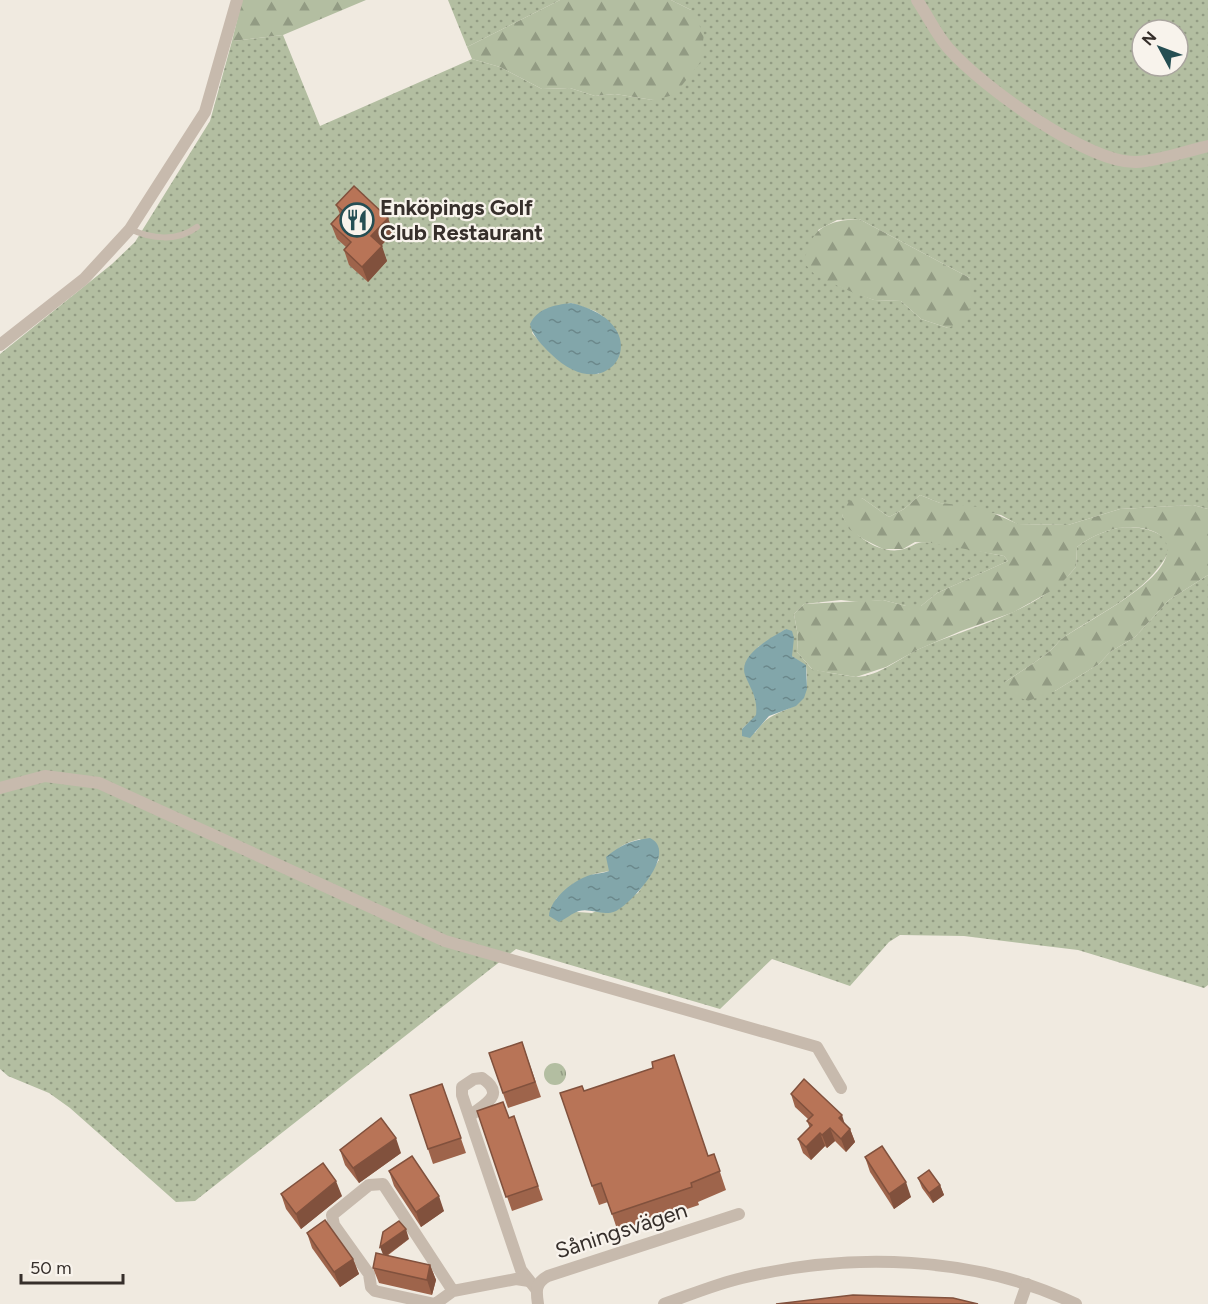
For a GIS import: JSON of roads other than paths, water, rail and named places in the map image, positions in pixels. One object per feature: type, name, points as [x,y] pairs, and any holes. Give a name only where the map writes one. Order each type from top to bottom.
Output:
[{"type":"street","points":[[0,345],[84,279],[130,229],[205,112],[237,0]]},
{"type":"street","points":[[917,0],[948,48],[975,75],[1059,133],[1101,154],[1136,162],[1208,146]]},
{"type":"street","points":[[0,788],[45,776],[99,783],[445,941],[817,1047],[842,1088]]},
{"type":"street","points":[[470,1116],[521,1270],[532,1285],[538,1304]]},
{"type":"street","points":[[453,1291],[383,1184],[369,1185],[332,1215],[333,1225],[369,1274],[371,1287],[375,1291],[435,1304],[453,1291],[516,1279],[532,1285]]},
{"type":"street","name":"Såningsvägen","points":[[532,1285],[548,1276],[739,1214]]},
{"type":"street","points":[[664,1304],[741,1278],[806,1266],[839,1263],[910,1263],[949,1266],[1027,1284],[1076,1304]]},
{"type":"street","points":[[1020,1304],[1027,1284]]},
{"type":"lane","points":[[130,229],[144,236],[175,237],[197,227]]},
{"type":"water","points":[[571,303],[599,314],[615,328],[621,344],[618,359],[608,370],[592,374],[573,370],[551,354],[533,333],[530,324],[537,314],[553,306]]},
{"type":"water","points":[[786,629],[792,631],[794,638],[792,656],[806,665],[807,689],[804,698],[796,706],[769,716],[750,738],[742,736],[742,729],[756,715],[755,699],[745,675],[746,660],[758,648]]},
{"type":"water","points":[[650,838],[658,845],[659,854],[656,865],[650,877],[623,906],[611,913],[579,911],[559,922],[549,916],[553,904],[567,888],[588,876],[609,871],[606,857],[626,844]]},
{"type":"place","name":"Enköpings Golf Club Restaurant","points":[[357,220]]}]
